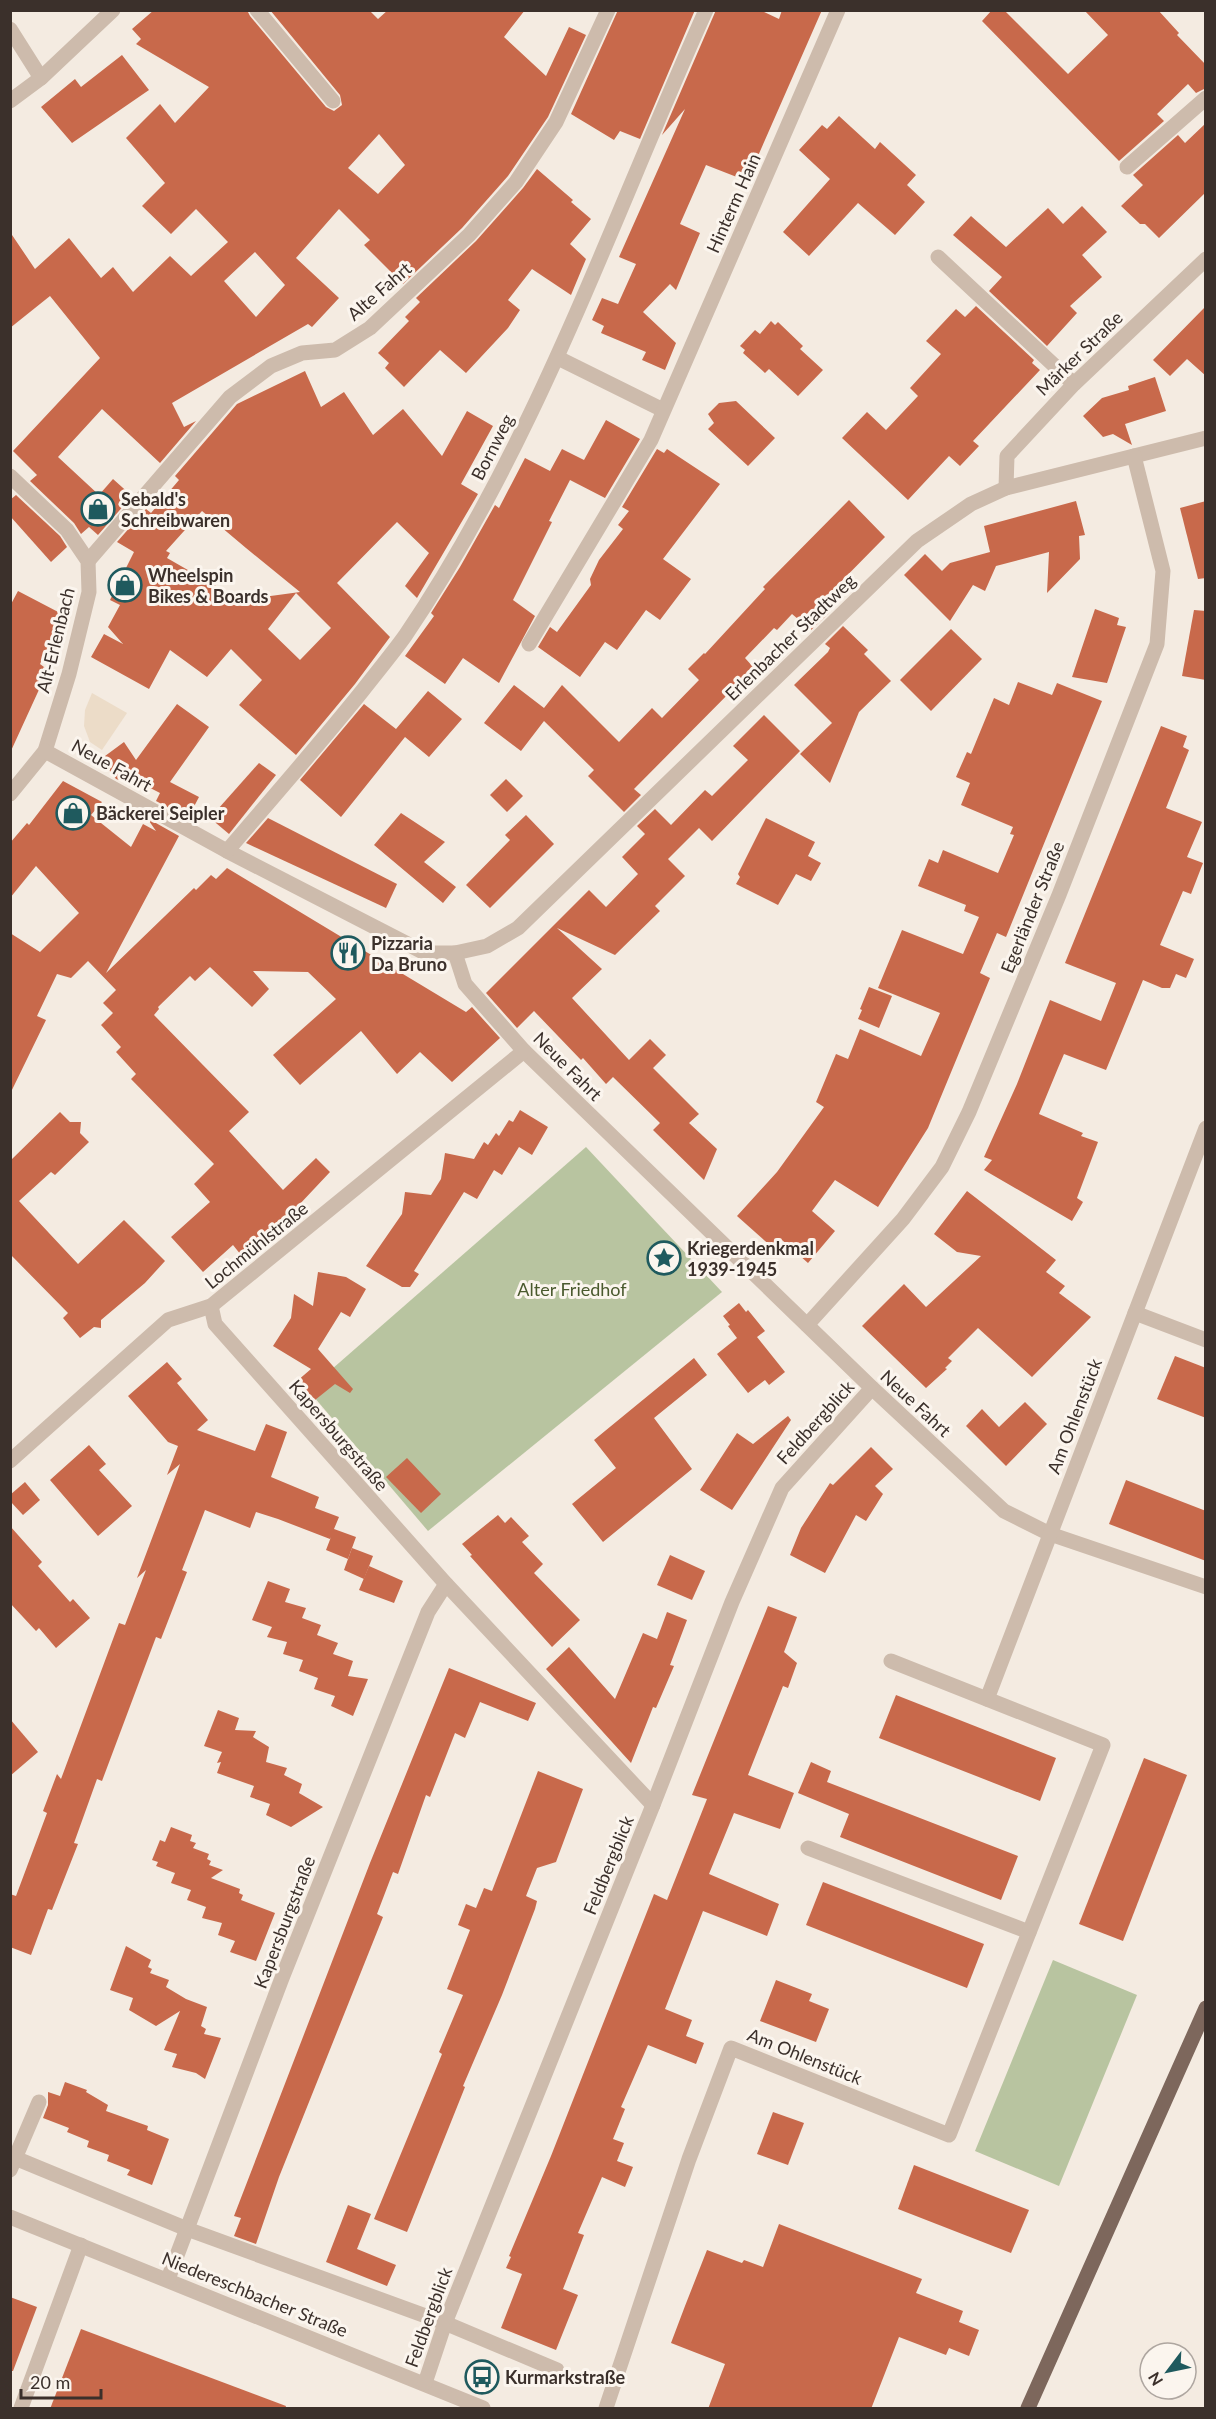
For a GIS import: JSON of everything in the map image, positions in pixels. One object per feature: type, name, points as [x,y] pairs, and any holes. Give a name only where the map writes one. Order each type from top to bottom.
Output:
[{"type":"main road","points":[[1028,2409],[1206,2008]]},
{"type":"street","points":[[10,101],[41,78],[113,10]]},
{"type":"street","points":[[257,10],[333,101]]},
{"type":"street","name":"Alte Fahrt","points":[[88,561],[230,397],[271,366],[302,353],[335,350],[370,328],[469,235],[516,182],[556,122],[608,10]]},
{"type":"street","name":"Bornweg","points":[[227,850],[330,732],[404,638],[480,515],[558,358],[660,113],[706,10]]},
{"type":"street","name":"Hinterm Hain","points":[[530,644],[651,440],[838,10]]},
{"type":"street","points":[[10,29],[41,78]]},
{"type":"street","points":[[1127,167],[1206,98]]},
{"type":"street","points":[[938,257],[1074,384]]},
{"type":"street","name":"Märker Straße","points":[[1005,488],[1007,456],[1074,384],[1206,259]]},
{"type":"street","points":[[558,358],[663,410]]},
{"type":"street","name":"Erlenbacher Stadtweg","points":[[455,953],[487,946],[518,928],[917,541],[971,504],[1005,488],[1206,438]]},
{"type":"street","name":"Egerländer Straße","points":[[807,1325],[903,1219],[942,1167],[969,1112],[1059,895],[1157,644],[1163,571],[1134,456]]},
{"type":"street","points":[[10,476],[67,530],[88,561]]},
{"type":"street","name":"Alt-Erlenbach","points":[[10,794],[16,776],[45,751],[69,674],[89,592],[88,561]]},
{"type":"street","name":"Neue Fahrt","points":[[45,751],[227,850],[425,953],[455,953],[465,984],[524,1051],[872,1388],[1004,1511],[1050,1534]]},
{"type":"street","name":"Lochmühlstraße","points":[[10,1461],[168,1320],[211,1306],[524,1051]]},
{"type":"street","name":"Am Ohlenstück","points":[[987,1699],[1206,1128]]},
{"type":"street","name":"Kapersburgstraße","points":[[211,1306],[215,1324],[446,1584],[653,1805]]},
{"type":"street","points":[[1135,1313],[1206,1340]]},
{"type":"street","name":"Feldbergblick","points":[[425,2383],[445,2324],[732,1602],[782,1488],[872,1388]]},
{"type":"street","points":[[1050,1534],[1206,1587]]},
{"type":"street","name":"Kapersburgstraße","points":[[168,2279],[282,1978],[424,1622],[446,1584]]},
{"type":"street","name":"Am Ohlenstück","points":[[606,2409],[689,2159],[731,2048],[949,2135],[1103,1745],[891,1661]]},
{"type":"street","points":[[808,1848],[1029,1932]]},
{"type":"street","points":[[39,2102],[13,2164],[445,2324],[557,2370]]},
{"type":"street","name":"Niedereschbacher Straße","points":[[10,2217],[425,2383],[483,2409]]},
{"type":"street","points":[[21,2409],[81,2245]]},
{"type":"green space","name":"Alter Friedhof","points":[[586,1147],[722,1292],[428,1531],[308,1390]]},
{"type":"green space","points":[[1053,1960],[1137,1995],[1059,2186],[975,2151]]},
{"type":"shaded area","points":[[92,693],[127,713],[102,750],[90,742],[84,726],[85,710]]},
{"type":"building","points":[[154,10],[247,10],[326,107],[334,111],[342,105],[340,95],[270,10],[369,10],[378,19],[388,10],[525,10],[504,37],[546,76],[569,27],[586,35],[548,117],[508,176],[462,228],[403,284],[364,245],[370,240],[339,209],[296,258],[339,298],[312,327],[308,324],[172,403],[184,427],[196,421],[160,463],[102,409],[58,457],[99,495],[113,479],[132,496],[98,535],[89,527],[81,534],[74,523],[30,481],[37,475],[13,451],[100,358],[50,296],[10,328],[10,232],[35,269],[69,238],[101,278],[113,267],[133,292],[170,256],[191,276],[228,242],[196,209],[171,234],[142,206],[165,183],[126,138],[160,104],[175,123],[209,87],[136,44],[141,39],[132,29]],"holes":[[[379,134],[405,165],[378,194],[348,168]],[[255,252],[285,285],[256,317],[224,281]]]},
{"type":"building","points":[[618,10],[695,10],[640,139],[620,131],[614,140],[571,114]]},
{"type":"building","points":[[716,10],[760,10],[779,19],[782,10],[822,10],[747,181],[706,165],[680,224],[700,233],[676,290],[670,284],[643,312],[676,343],[665,370],[642,360],[646,352],[601,333],[604,326],[592,320],[602,298],[618,304],[636,264],[619,257],[685,109],[662,135]]},
{"type":"building","points":[[992,10],[1004,10],[1068,74],[1108,35],[1084,10],[1158,10],[1179,33],[1177,35],[1206,65],[1206,88],[1196,93],[1188,84],[1157,114],[1164,121],[1119,161],[982,21]]},
{"type":"building","points":[[122,55],[149,90],[72,143],[41,107],[75,79],[81,87]]},
{"type":"building","points":[[839,116],[875,149],[880,142],[916,175],[907,185],[925,202],[895,235],[858,203],[809,256],[783,232],[830,179],[799,150],[822,125],[827,129]]},
{"type":"building","points":[[1206,123],[1206,192],[1159,238],[1121,206],[1143,185],[1133,175],[1178,135],[1185,143]]},
{"type":"building","points":[[537,169],[591,219],[570,244],[586,259],[571,295],[532,269],[508,300],[520,310],[508,328],[466,373],[440,350],[404,387],[385,368],[389,363],[378,353],[409,321],[405,317],[420,302],[416,298],[476,241]]},
{"type":"building","points":[[1082,206],[1107,232],[1082,255],[1102,277],[1070,306],[1077,313],[1047,346],[989,291],[1002,277],[953,235],[971,216],[1006,247],[1048,208],[1063,224]]},
{"type":"building","points":[[976,306],[1034,360],[1032,363],[1040,370],[973,441],[979,446],[960,466],[949,456],[908,500],[842,438],[867,412],[886,430],[918,396],[910,388],[941,354],[926,341],[956,309],[965,317]]},
{"type":"building","points":[[1206,306],[1206,376],[1187,359],[1170,376],[1153,360]]},
{"type":"building","points":[[771,321],[775,325],[778,322],[803,346],[800,349],[823,370],[798,396],[769,369],[765,373],[743,353],[745,350],[740,346],[755,330],[760,334]]},
{"type":"building","points":[[305,371],[321,407],[344,392],[373,435],[403,409],[442,456],[467,411],[493,426],[461,484],[478,494],[417,598],[405,586],[429,553],[397,522],[337,583],[390,637],[355,684],[296,755],[239,705],[262,680],[231,649],[207,677],[170,650],[149,689],[91,657],[104,634],[123,644],[108,627],[120,605],[110,600],[134,552],[117,542],[146,509],[151,513],[179,480],[175,476],[237,404]],"holes":[[[202,511],[246,548],[300,592],[240,600],[167,558],[170,553],[166,551]],[[296,593],[331,628],[300,660],[268,629]]]},
{"type":"building","points":[[1155,377],[1166,411],[1125,424],[1132,445],[1113,434],[1103,437],[1083,416],[1102,398],[1129,390],[1128,386]]},
{"type":"building","points":[[736,401],[775,438],[748,466],[708,429],[714,423],[708,414],[719,403]]},
{"type":"building","points":[[606,420],[640,439],[605,498],[570,480],[513,600],[535,616],[499,683],[463,658],[445,684],[405,656],[434,616],[431,613],[495,505],[499,508],[525,458],[550,471],[562,449],[584,460]]},
{"type":"building","points":[[657,449],[664,453],[667,449],[720,484],[663,559],[691,579],[660,620],[646,610],[617,650],[605,642],[580,677],[538,647],[550,627],[557,632],[591,585],[590,579],[599,560],[623,529],[618,525],[629,511],[622,507]]},
{"type":"building","points":[[16,495],[60,536],[67,547],[51,562],[10,516],[10,500]]},
{"type":"building","points":[[849,500],[885,537],[820,603],[830,612],[811,630],[792,614],[777,630],[774,628],[745,658],[754,668],[634,789],[641,795],[624,812],[588,776],[594,770],[544,721],[521,751],[484,723],[514,685],[544,708],[562,685],[619,742],[652,708],[662,718],[699,680],[688,669],[705,654],[765,589],[763,587]]},
{"type":"building","points":[[1076,501],[1085,535],[1079,536],[1080,559],[1047,593],[1049,552],[996,566],[985,591],[973,585],[950,621],[904,575],[925,554],[942,571],[950,563],[990,552],[984,526]]},
{"type":"building","points":[[1206,501],[1206,578],[1198,579],[1180,508]]},
{"type":"building","points":[[18,591],[62,614],[40,664],[48,670],[10,753],[10,606]]},
{"type":"building","points":[[1095,609],[1119,618],[1117,625],[1126,627],[1107,683],[1072,677]]},
{"type":"building","points":[[1194,610],[1206,611],[1206,680],[1182,676]]},
{"type":"building","points":[[843,626],[868,650],[864,654],[891,681],[859,712],[830,783],[800,754],[832,723],[794,685],[828,652],[830,648],[825,644]]},
{"type":"building","points":[[951,629],[982,659],[931,711],[900,680]]},
{"type":"building","points":[[1018,682],[1052,695],[1057,683],[1102,701],[1006,937],[997,933],[980,973],[990,978],[928,1128],[878,1207],[835,1180],[812,1211],[835,1231],[808,1263],[782,1240],[774,1249],[737,1216],[777,1172],[824,1107],[816,1102],[836,1054],[848,1059],[860,1029],[921,1056],[940,1013],[878,988],[902,930],[963,954],[979,917],[964,911],[966,905],[918,886],[929,859],[938,863],[943,850],[998,873],[1014,835],[1010,834],[1013,827],[961,805],[970,783],[956,777],[967,752],[971,754],[994,698],[1009,705]]},
{"type":"building","points":[[428,691],[462,719],[429,757],[405,737],[341,817],[300,780],[364,704],[396,729]]},
{"type":"building","points":[[177,704],[209,727],[170,782],[199,797],[188,818],[156,801],[160,793],[123,774],[119,780],[116,779],[101,759],[124,742],[136,760]]},
{"type":"building","points":[[764,715],[800,751],[712,841],[699,828],[668,859],[685,876],[655,906],[660,911],[615,955],[557,928],[602,969],[572,998],[629,1060],[650,1039],[666,1055],[653,1068],[699,1114],[689,1123],[717,1149],[704,1180],[653,1130],[660,1123],[613,1077],[606,1084],[583,1058],[581,1060],[534,1011],[517,1028],[486,993],[589,890],[606,907],[638,874],[622,857],[645,834],[637,826],[655,809],[671,825],[705,790],[712,796],[748,760],[733,746]]},
{"type":"building","points":[[1161,726],[1187,736],[1183,747],[1189,750],[1166,808],[1202,822],[1187,857],[1203,863],[1191,894],[1183,891],[1160,945],[1194,959],[1186,978],[1176,974],[1170,988],[1162,988],[1143,980],[1106,1070],[1064,1054],[1039,1114],[1083,1133],[1081,1136],[1098,1142],[1077,1198],[1083,1202],[1072,1221],[984,1170],[992,1160],[984,1157],[1017,1084],[1050,1000],[1101,1021],[1116,983],[1065,963]]},
{"type":"building","points":[[259,763],[276,775],[229,834],[210,818]]},
{"type":"building","points":[[506,779],[523,796],[507,812],[490,795]]},
{"type":"building","points":[[63,781],[102,802],[91,815],[131,847],[143,824],[156,831],[147,818],[179,836],[106,973],[194,888],[196,890],[211,875],[216,879],[227,868],[466,1012],[472,1007],[500,1038],[452,1082],[420,1052],[397,1074],[361,1031],[300,1085],[273,1055],[336,999],[308,972],[253,971],[269,989],[252,1007],[210,967],[195,981],[190,976],[158,1007],[154,1015],[249,1112],[229,1131],[283,1190],[316,1158],[330,1172],[262,1240],[260,1238],[241,1255],[233,1245],[203,1272],[171,1237],[210,1202],[194,1184],[214,1164],[131,1079],[136,1074],[116,1052],[121,1047],[101,1025],[113,1013],[103,1003],[116,990],[88,961],[71,978],[57,974],[37,1016],[46,1020],[10,1094],[10,933],[40,952],[79,913],[36,866],[10,898],[10,843],[27,823],[29,825]]},
{"type":"building","points":[[401,813],[445,842],[424,862],[456,887],[443,903],[374,845]]},
{"type":"building","points":[[526,815],[554,844],[490,908],[466,885],[510,840],[505,835]]},
{"type":"building","points":[[268,818],[397,884],[386,908],[246,843]]},
{"type":"building","points":[[766,818],[815,842],[808,856],[821,863],[811,881],[796,874],[778,905],[736,884],[740,877],[738,874]]},
{"type":"building","points":[[869,987],[892,996],[879,1028],[858,1019]]},
{"type":"building","points":[[520,1110],[548,1127],[532,1155],[519,1147],[502,1175],[494,1170],[477,1199],[464,1192],[414,1271],[419,1274],[410,1287],[402,1287],[366,1266],[402,1214],[405,1192],[431,1195],[441,1179],[445,1153],[474,1159],[484,1142],[488,1145],[496,1133],[499,1136],[509,1120],[513,1122]]},
{"type":"building","points":[[60,1112],[70,1122],[81,1122],[80,1133],[89,1142],[55,1175],[51,1172],[19,1201],[78,1264],[124,1220],[165,1261],[145,1283],[101,1320],[101,1328],[94,1327],[80,1338],[63,1318],[68,1313],[10,1254],[10,1161]]},
{"type":"building","points":[[967,1191],[1056,1260],[1046,1272],[1065,1286],[1059,1293],[1091,1317],[1032,1377],[978,1328],[948,1358],[952,1361],[945,1368],[947,1369],[926,1388],[862,1326],[904,1284],[926,1307],[981,1256],[957,1252],[934,1234]]},
{"type":"building","points":[[318,1272],[346,1277],[366,1289],[350,1317],[341,1312],[318,1349],[353,1389],[350,1393],[335,1384],[315,1400],[297,1381],[311,1369],[273,1346],[291,1318],[294,1294],[313,1306]]},
{"type":"building","points":[[739,1303],[746,1312],[748,1310],[765,1331],[757,1337],[785,1372],[769,1385],[765,1380],[748,1393],[717,1354],[737,1338],[723,1316]]},
{"type":"building","points":[[1175,1356],[1206,1368],[1206,1418],[1157,1399]]},
{"type":"building","points":[[694,1358],[707,1375],[654,1418],[692,1469],[603,1542],[572,1504],[616,1468],[594,1440]]},
{"type":"building","points":[[167,1362],[182,1379],[177,1383],[208,1420],[197,1430],[255,1451],[266,1424],[287,1432],[271,1477],[319,1497],[315,1508],[339,1517],[334,1529],[356,1537],[348,1559],[326,1550],[331,1537],[330,1539],[256,1512],[250,1528],[205,1510],[182,1570],[187,1572],[161,1639],[156,1637],[102,1781],[97,1779],[74,1843],[78,1844],[52,1910],[48,1909],[31,1955],[10,1947],[10,1894],[16,1896],[47,1813],[43,1811],[57,1774],[61,1779],[119,1623],[125,1625],[146,1570],[137,1578],[180,1464],[167,1475],[178,1446],[168,1442],[128,1396]]},
{"type":"building","points":[[1025,1402],[1047,1424],[1006,1466],[966,1426],[982,1409],[999,1427]]},
{"type":"building","points":[[788,1416],[791,1420],[732,1510],[700,1490],[737,1433],[753,1444]]},
{"type":"building","points":[[89,1445],[106,1464],[99,1470],[132,1506],[98,1536],[50,1480]]},
{"type":"building","points":[[871,1447],[893,1469],[875,1486],[883,1494],[866,1521],[856,1515],[825,1573],[790,1555],[801,1528],[830,1483],[833,1485]]},
{"type":"building","points":[[407,1458],[441,1494],[421,1513],[386,1477]]},
{"type":"building","points":[[1126,1480],[1206,1511],[1206,1561],[1109,1524]]},
{"type":"building","points":[[25,1482],[40,1500],[23,1515],[10,1501],[10,1495]]},
{"type":"building","points":[[498,1515],[505,1523],[511,1517],[529,1536],[522,1542],[543,1564],[534,1573],[580,1620],[552,1647],[470,1556],[472,1555],[462,1544]]},
{"type":"building","points":[[10,1526],[42,1562],[38,1566],[70,1602],[73,1599],[90,1618],[56,1648],[39,1628],[36,1631],[10,1603]]},
{"type":"building","points":[[352,1548],[373,1556],[364,1579],[344,1570]]},
{"type":"building","points":[[670,1555],[705,1571],[692,1600],[657,1585]]},
{"type":"building","points":[[369,1566],[403,1581],[394,1603],[359,1590]]},
{"type":"building","points":[[268,1581],[290,1589],[285,1602],[306,1608],[302,1618],[321,1625],[317,1635],[338,1643],[333,1654],[353,1661],[348,1676],[368,1679],[353,1716],[331,1706],[335,1696],[314,1689],[318,1678],[299,1671],[303,1660],[283,1654],[287,1642],[267,1637],[272,1627],[252,1620]]},
{"type":"building","points":[[768,1606],[797,1617],[784,1652],[797,1663],[788,1688],[783,1686],[748,1775],[794,1793],[780,1829],[734,1813],[709,1874],[779,1904],[767,1936],[703,1911],[665,2009],[692,2020],[686,2036],[704,2043],[696,2064],[648,2045],[621,2107],[625,2109],[613,2139],[624,2143],[617,2161],[633,2167],[625,2187],[602,2177],[578,2233],[584,2235],[563,2289],[578,2295],[556,2350],[501,2328],[522,2274],[506,2268],[511,2257],[509,2256],[551,2156],[654,1894],[667,1900],[707,1799],[692,1795]]},
{"type":"building","points":[[667,1612],[687,1620],[670,1665],[674,1666],[656,1708],[653,1707],[631,1763],[546,1669],[569,1647],[615,1699],[643,1633],[657,1639]]},
{"type":"building","points":[[449,1668],[536,1703],[528,1721],[480,1702],[465,1738],[455,1733],[430,1797],[426,1795],[398,1874],[393,1872],[377,1914],[383,1917],[279,2177],[256,2244],[234,2236],[241,2218],[234,2216],[370,1863]]},
{"type":"building","points":[[896,1695],[1056,1758],[1040,1801],[879,1738]]},
{"type":"building","points":[[218,1710],[239,1718],[235,1730],[256,1731],[253,1737],[269,1747],[266,1762],[287,1768],[284,1775],[302,1784],[299,1793],[323,1807],[291,1827],[266,1815],[270,1804],[250,1797],[254,1786],[217,1773],[221,1762],[217,1763],[222,1752],[204,1746]]},
{"type":"building","points":[[10,1719],[38,1752],[10,1776]]},
{"type":"building","points":[[1144,1758],[1187,1775],[1123,1941],[1079,1924]]},
{"type":"building","points":[[811,1762],[831,1771],[827,1782],[1018,1856],[1001,1900],[840,1837],[849,1814],[798,1793]]},
{"type":"building","points":[[538,1771],[583,1789],[556,1862],[537,1868],[526,1896],[537,1901],[535,1909],[407,2232],[374,2219],[442,2054],[439,2052],[463,1995],[447,1989],[470,1930],[458,1925],[466,1904],[476,1908],[484,1888],[492,1891]]},
{"type":"building","points":[[171,1827],[192,1835],[190,1841],[196,1843],[193,1848],[209,1854],[207,1859],[211,1861],[209,1865],[223,1870],[211,1878],[240,1889],[239,1893],[243,1895],[241,1900],[275,1913],[256,1961],[230,1952],[235,1941],[218,1935],[222,1923],[202,1918],[206,1907],[187,1900],[191,1890],[171,1883],[175,1873],[156,1866],[158,1862],[152,1860],[160,1840],[165,1842]]},
{"type":"building","points":[[823,1882],[984,1944],[967,1988],[806,1925]]},
{"type":"building","points":[[126,1946],[151,1960],[148,1967],[152,1969],[150,1973],[169,1980],[166,1987],[186,1999],[207,2007],[201,2026],[206,2029],[204,2034],[221,2038],[205,2079],[196,2073],[172,2067],[177,2054],[164,2050],[180,2011],[156,2026],[129,2010],[133,1998],[110,1990]]},
{"type":"building","points":[[776,1980],[812,1994],[809,2001],[829,2009],[816,2042],[760,2021]]},
{"type":"building","points":[[65,2082],[87,2090],[86,2092],[108,2105],[106,2111],[148,2126],[147,2130],[169,2139],[152,2185],[127,2175],[130,2170],[107,2161],[109,2155],[87,2147],[89,2141],[67,2132],[69,2128],[43,2118],[48,2105],[48,2092],[60,2096]]},
{"type":"building","points":[[773,2112],[804,2123],[788,2165],[757,2154]]},
{"type":"building","points":[[914,2165],[1029,2210],[1011,2253],[898,2209]]},
{"type":"building","points":[[348,2205],[371,2214],[357,2249],[396,2265],[387,2286],[326,2262]]},
{"type":"building","points":[[779,2224],[922,2279],[916,2293],[963,2311],[959,2322],[979,2330],[969,2356],[949,2348],[946,2355],[899,2337],[871,2409],[708,2409],[725,2364],[671,2343],[685,2306],[707,2250],[742,2263],[744,2260],[763,2267]]},
{"type":"building","points":[[10,2297],[37,2307],[13,2371],[10,2371]]},
{"type":"building","points":[[81,2329],[286,2406],[285,2409],[50,2409]]},
{"type":"place","name":"Sebald's Schreibwaren","points":[[98,509]]},
{"type":"place","name":"Wheelspin Bikes & Boards","points":[[125,585]]},
{"type":"place","name":"Bäckerei Seipler","points":[[73,813]]},
{"type":"place","name":"Pizzaria Da Bruno","points":[[348,953]]},
{"type":"place","name":"Kriegerdenkmal 1939-1945","points":[[664,1258]]},
{"type":"place","name":"Kurmarkstraße","points":[[482,2377]]}]
